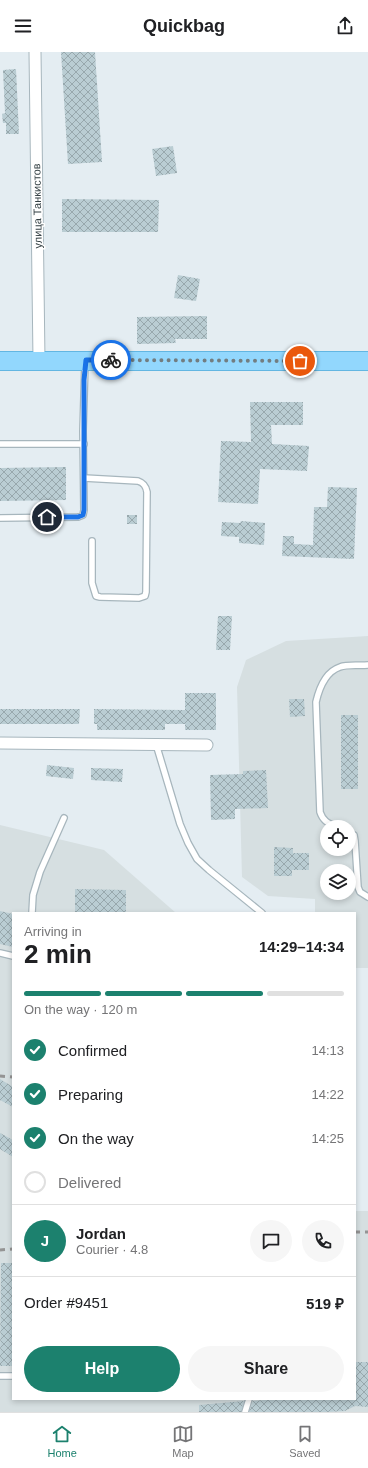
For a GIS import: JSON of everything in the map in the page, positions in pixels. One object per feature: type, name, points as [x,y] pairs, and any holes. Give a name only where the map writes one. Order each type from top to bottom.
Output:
[{"type":"main road","points":[[0,361],[368,361]]},
{"type":"street","name":"улица Танкистов","points":[[35,52],[39,360]]},
{"type":"street","points":[[0,743],[207,745]]},
{"type":"lane","points":[[0,518],[78,517],[83,515],[84,380],[86,360]]},
{"type":"lane","points":[[0,444],[84,444]]},
{"type":"lane","points":[[84,478],[138,481],[143,482],[146,486],[145,596],[139,598],[96,596],[92,583],[92,541]]},
{"type":"lane","points":[[324,820],[320,812],[316,702],[319,691],[324,680],[333,670],[341,666],[368,665]]},
{"type":"lane","points":[[155,744],[180,824],[197,859],[261,912]]},
{"type":"lane","points":[[32,912],[33,895],[40,872],[64,818]]},
{"type":"lane","points":[[356,856],[358,887],[360,892],[368,897]]},
{"type":"lane","points":[[0,953],[12,956]]},
{"type":"lane","points":[[0,1376],[12,1376]]},
{"type":"lane","points":[[245,1412],[249,1400]]},
{"type":"shaded area","points":[[368,636],[368,968],[356,968],[356,912],[315,912],[315,899],[268,896],[242,877],[237,687],[246,660],[286,641]]},
{"type":"shaded area","points":[[0,825],[104,850],[175,912],[12,912],[12,1400],[356,1400],[356,1211],[368,1211],[368,1412],[0,1412]]},
{"type":"building","points":[[61,52],[95,52],[102,162],[68,164]]},
{"type":"building","points":[[16,69],[19,134],[6,134],[6,123],[3,123],[2,114],[5,113],[3,70]]},
{"type":"building","points":[[173,146],[177,173],[156,176],[152,149]]},
{"type":"building","points":[[62,199],[159,200],[158,232],[62,232]]},
{"type":"building","points":[[178,275],[200,279],[196,301],[174,298]]},
{"type":"building","points":[[207,316],[207,339],[175,339],[176,343],[137,344],[137,317]]},
{"type":"building","points":[[250,402],[303,402],[303,425],[271,425],[272,444],[309,446],[307,471],[260,469],[258,504],[218,502],[221,441],[251,442]]},
{"type":"building","points":[[66,467],[66,500],[0,501],[0,468]]},
{"type":"building","points":[[328,487],[357,488],[354,559],[282,556],[283,536],[294,536],[294,544],[313,545],[314,507],[327,507]]},
{"type":"building","points":[[127,515],[137,515],[137,524],[127,524]]},
{"type":"building","points":[[241,521],[265,523],[264,545],[239,543],[239,537],[221,536],[222,522],[240,523]]},
{"type":"building","points":[[218,616],[232,616],[230,650],[216,650]]},
{"type":"building","points":[[185,693],[216,693],[216,730],[185,730],[185,724],[165,724],[165,730],[97,730],[97,724],[94,724],[94,709],[185,710]]},
{"type":"building","points":[[289,699],[304,699],[305,716],[290,717]]},
{"type":"building","points":[[0,709],[80,709],[79,724],[0,724]]},
{"type":"building","points":[[341,715],[358,715],[358,789],[341,789]]},
{"type":"building","points":[[47,765],[74,768],[73,779],[46,776]]},
{"type":"building","points":[[91,768],[123,769],[122,782],[91,780]]},
{"type":"building","points":[[266,770],[268,808],[235,809],[235,819],[211,820],[210,775],[243,774],[243,771]]},
{"type":"building","points":[[274,847],[293,848],[293,853],[309,853],[309,870],[292,870],[292,876],[274,876]]},
{"type":"building","points":[[75,889],[126,890],[126,912],[75,912]]},
{"type":"building","points":[[0,911],[12,914],[12,947],[0,944]]},
{"type":"building","points":[[0,1079],[12,1086],[12,1106],[0,1100]]},
{"type":"building","points":[[0,1133],[12,1139],[12,1156],[0,1149]]},
{"type":"building","points":[[1,1263],[12,1263],[12,1366],[0,1366]]},
{"type":"building","points":[[356,1362],[368,1362],[368,1407],[355,1406],[345,1411],[326,1412],[249,1412],[253,1401],[356,1400]]},
{"type":"building","points":[[244,1401],[241,1412],[199,1412],[199,1405]]},
{"type":"railway","points":[[0,1076],[12,1077]]},
{"type":"railway","points":[[356,1232],[368,1232]]},
{"type":"railway","points":[[0,1250],[12,1249]]},
{"type":"way so far","points":[[111,360],[300,361]]},
{"type":"route","points":[[47,517],[78,517],[83,515],[83,431],[86,360],[111,360]]}]
